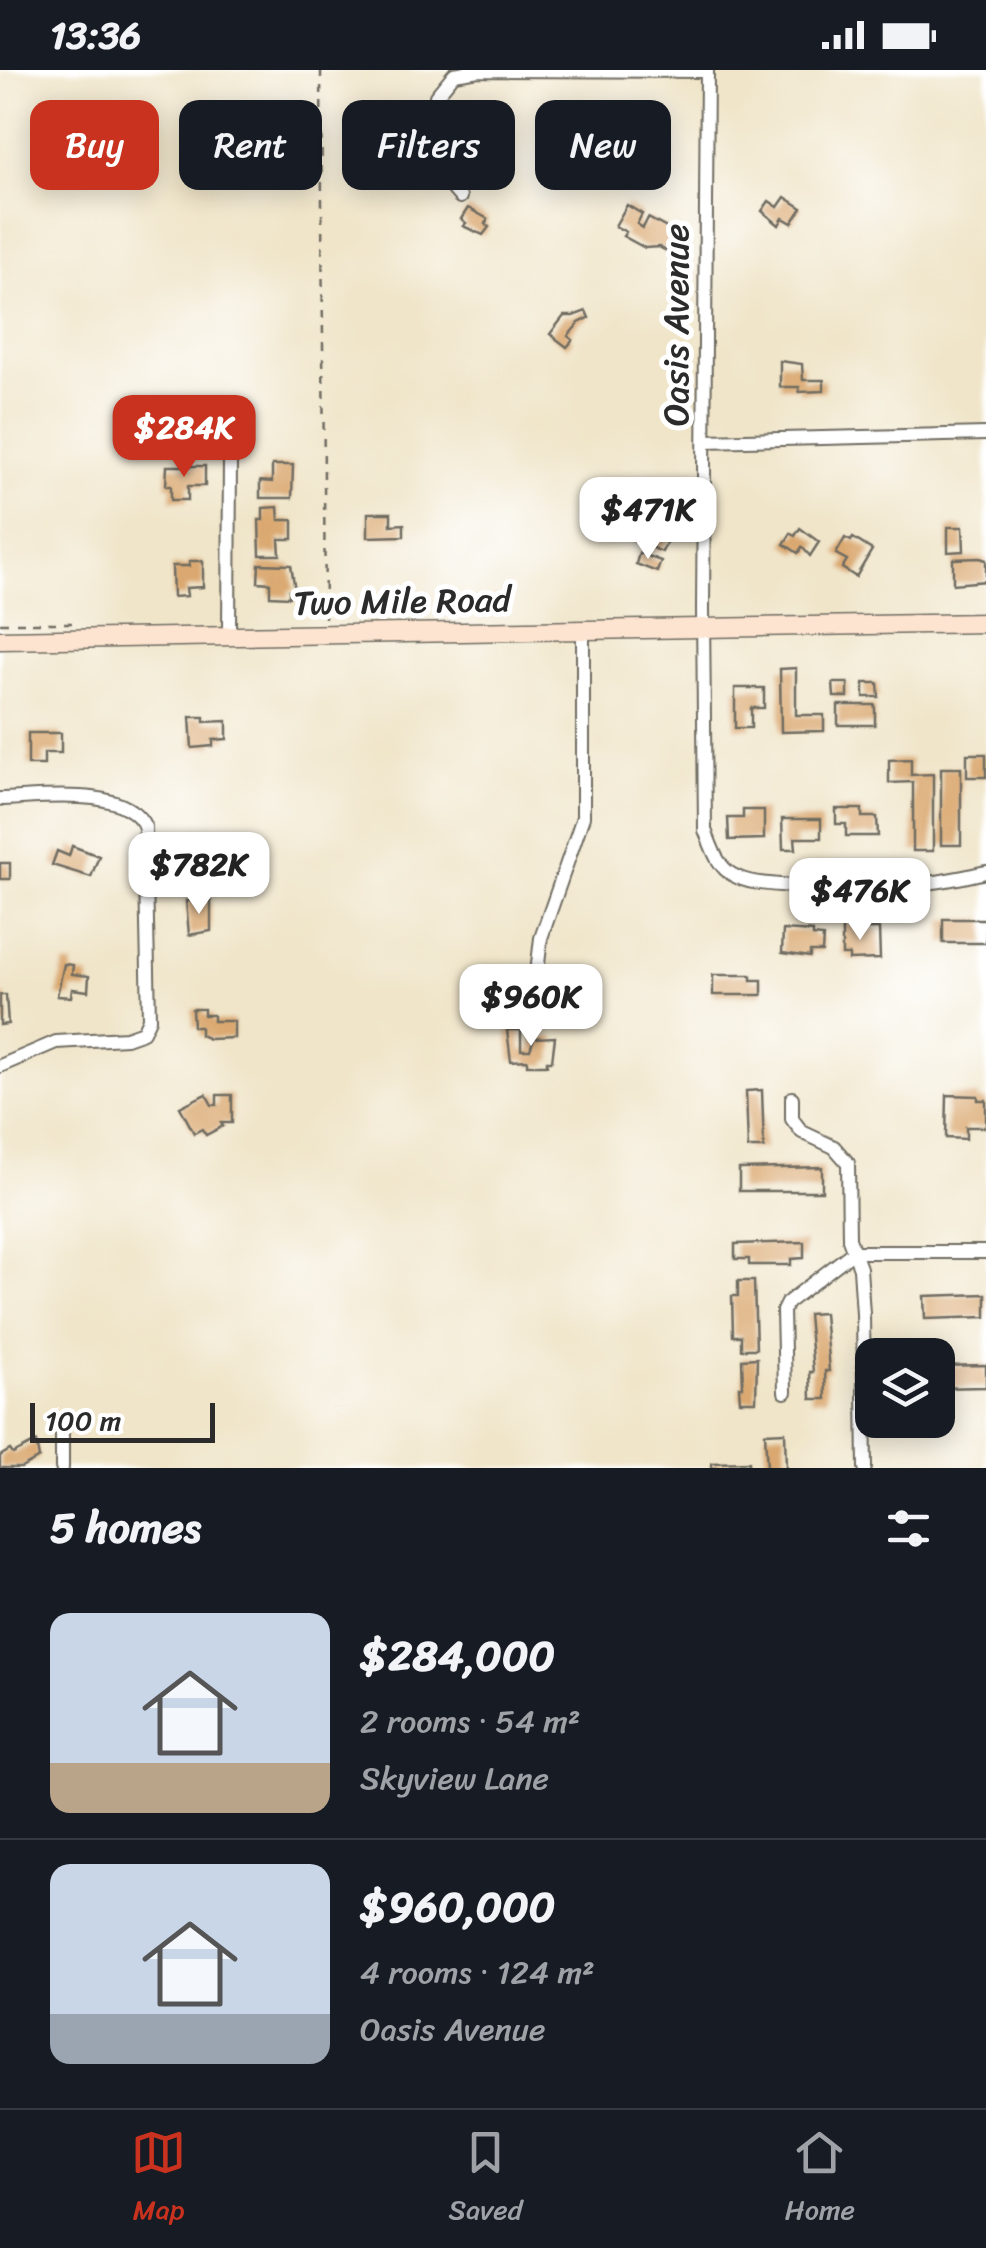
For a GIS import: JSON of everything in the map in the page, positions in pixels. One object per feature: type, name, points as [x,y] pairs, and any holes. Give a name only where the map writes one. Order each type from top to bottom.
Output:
[{"type":"main road","name":"Two Mile Road","points":[[0,640],[986,622]]},
{"type":"street","points":[[460,197],[438,172],[433,133],[436,96],[454,74],[479,70],[707,70]]},
{"type":"street","name":"Oasis Avenue","points":[[707,70],[705,830],[715,855],[730,874],[755,883],[882,890],[986,872]]},
{"type":"street","points":[[705,441],[986,434]]},
{"type":"street","points":[[229,636],[230,456]]},
{"type":"street","points":[[530,1024],[541,938],[583,817],[582,630]]},
{"type":"street","points":[[0,798],[100,799],[119,802],[141,816],[146,826],[149,1018],[143,1032],[126,1038],[56,1042],[0,1066]]},
{"type":"street","points":[[792,1098],[792,1120],[802,1132],[834,1147],[848,1162],[849,1239],[860,1268],[863,1314],[865,1468]]},
{"type":"street","points":[[784,1392],[783,1311],[787,1303],[853,1252],[986,1252]]},
{"type":"street","points":[[62,1434],[62,1468]]},
{"type":"path","points":[[321,70],[325,634]]},
{"type":"building","points":[[785,197],[802,208],[792,223],[783,218],[779,225],[762,211],[769,201],[778,207]]},
{"type":"building","points":[[627,205],[642,214],[637,224],[643,228],[648,218],[674,232],[672,235],[677,237],[668,252],[659,247],[645,248],[623,236],[626,232],[615,226]]},
{"type":"building","points":[[468,208],[488,219],[485,224],[489,227],[483,235],[463,226],[466,223],[461,219]]},
{"type":"building","points":[[586,311],[589,318],[568,336],[573,340],[567,347],[550,334],[564,316]]},
{"type":"building","points":[[780,361],[802,364],[803,380],[824,380],[824,391],[799,392],[799,387],[780,387]]},
{"type":"building","points":[[272,465],[293,465],[292,498],[260,498],[260,481],[272,482]]},
{"type":"building","points":[[167,466],[205,466],[205,486],[188,486],[188,500],[171,500],[171,486],[166,486]]},
{"type":"building","points":[[278,507],[279,520],[293,520],[293,539],[279,539],[280,555],[260,555],[259,520],[263,520],[263,508]]},
{"type":"building","points":[[368,513],[391,513],[391,525],[404,524],[404,536],[368,537]]},
{"type":"building","points":[[636,513],[661,524],[658,532],[669,537],[662,552],[626,537]]},
{"type":"building","points":[[948,527],[963,527],[964,551],[948,552]]},
{"type":"building","points":[[800,528],[819,542],[810,556],[802,547],[798,553],[784,544]]},
{"type":"building","points":[[845,538],[853,538],[872,550],[856,577],[842,568],[847,560],[836,554]]},
{"type":"building","points":[[639,553],[661,561],[657,572],[636,564]]},
{"type":"building","points":[[953,559],[986,560],[986,581],[953,584]]},
{"type":"building","points":[[189,561],[203,561],[203,587],[186,588],[187,596],[173,597],[172,566],[189,566]]},
{"type":"building","points":[[259,564],[291,565],[295,590],[289,590],[289,597],[270,596],[270,583],[258,582]]},
{"type":"building","points":[[796,668],[796,715],[824,715],[824,731],[781,732],[780,669]]},
{"type":"building","points":[[833,683],[848,683],[848,697],[834,697]]},
{"type":"building","points":[[864,683],[878,683],[879,697],[864,697]]},
{"type":"building","points":[[735,688],[764,688],[764,708],[751,708],[751,728],[735,728]]},
{"type":"building","points":[[838,705],[875,705],[875,725],[838,725]]},
{"type":"building","points":[[190,717],[204,717],[204,722],[227,721],[227,739],[213,740],[213,746],[192,748]]},
{"type":"building","points":[[28,733],[61,733],[61,753],[44,753],[44,765],[28,765]]},
{"type":"building","points":[[967,754],[986,754],[986,777],[967,777]]},
{"type":"building","points":[[911,759],[911,775],[933,774],[933,851],[913,851],[913,782],[889,783],[889,760]]},
{"type":"building","points":[[941,768],[961,768],[961,845],[941,845]]},
{"type":"building","points":[[836,809],[862,809],[862,817],[877,817],[878,836],[846,836],[846,824],[836,824]]},
{"type":"building","points":[[743,810],[764,810],[764,839],[729,840],[728,818],[743,818]]},
{"type":"building","points":[[782,819],[821,819],[821,838],[795,838],[796,849],[783,849]]},
{"type":"building","points":[[72,846],[99,856],[91,877],[52,865],[57,851],[69,856]]},
{"type":"building","points":[[0,863],[10,863],[10,879],[0,879]]},
{"type":"building","points":[[186,901],[211,901],[211,931],[189,935]]},
{"type":"building","points":[[943,919],[986,919],[986,943],[943,943]]},
{"type":"building","points":[[842,924],[856,924],[856,929],[879,929],[880,959],[849,960],[849,955],[842,955]]},
{"type":"building","points":[[783,930],[813,932],[813,936],[823,937],[822,952],[810,952],[810,957],[782,953]]},
{"type":"building","points":[[64,964],[73,965],[72,974],[89,976],[88,991],[72,989],[71,997],[57,996]]},
{"type":"building","points":[[713,975],[751,975],[751,980],[762,980],[762,995],[713,995]]},
{"type":"building","points":[[0,995],[6,995],[8,1024],[0,1025]]},
{"type":"building","points":[[192,1009],[204,1009],[204,1015],[213,1015],[213,1021],[234,1021],[234,1038],[209,1039],[200,1035],[200,1027],[193,1027]]},
{"type":"building","points":[[507,1030],[521,1030],[521,1050],[530,1050],[534,1038],[555,1037],[552,1061],[547,1061],[547,1065],[527,1065],[527,1060],[511,1061]]},
{"type":"building","points":[[762,1090],[764,1148],[748,1148],[746,1091]]},
{"type":"building","points":[[206,1094],[212,1105],[217,1105],[217,1095],[232,1095],[232,1123],[221,1123],[223,1126],[206,1135],[202,1129],[194,1133],[180,1107]]},
{"type":"building","points":[[947,1095],[986,1100],[986,1127],[966,1127],[966,1139],[946,1138]]},
{"type":"building","points":[[822,1167],[822,1191],[739,1191],[739,1169]]},
{"type":"building","points":[[804,1242],[804,1258],[791,1259],[791,1265],[749,1265],[749,1259],[735,1259],[735,1244]]},
{"type":"building","points":[[738,1281],[754,1281],[756,1349],[741,1349],[741,1336],[733,1336],[732,1296],[738,1296]]},
{"type":"building","points":[[986,1294],[986,1317],[925,1319],[924,1296]]},
{"type":"building","points":[[824,1313],[829,1371],[825,1371],[826,1399],[811,1399],[808,1314]]},
{"type":"building","points":[[757,1358],[756,1401],[740,1401],[742,1359]]},
{"type":"building","points":[[986,1365],[986,1387],[955,1388],[955,1366]]},
{"type":"building","points":[[785,1432],[786,1468],[767,1468],[765,1433]]},
{"type":"building","points":[[36,1442],[39,1458],[21,1468],[0,1468],[0,1456]]},
{"type":"building","points":[[749,1462],[749,1468],[712,1468],[712,1463]]}]
